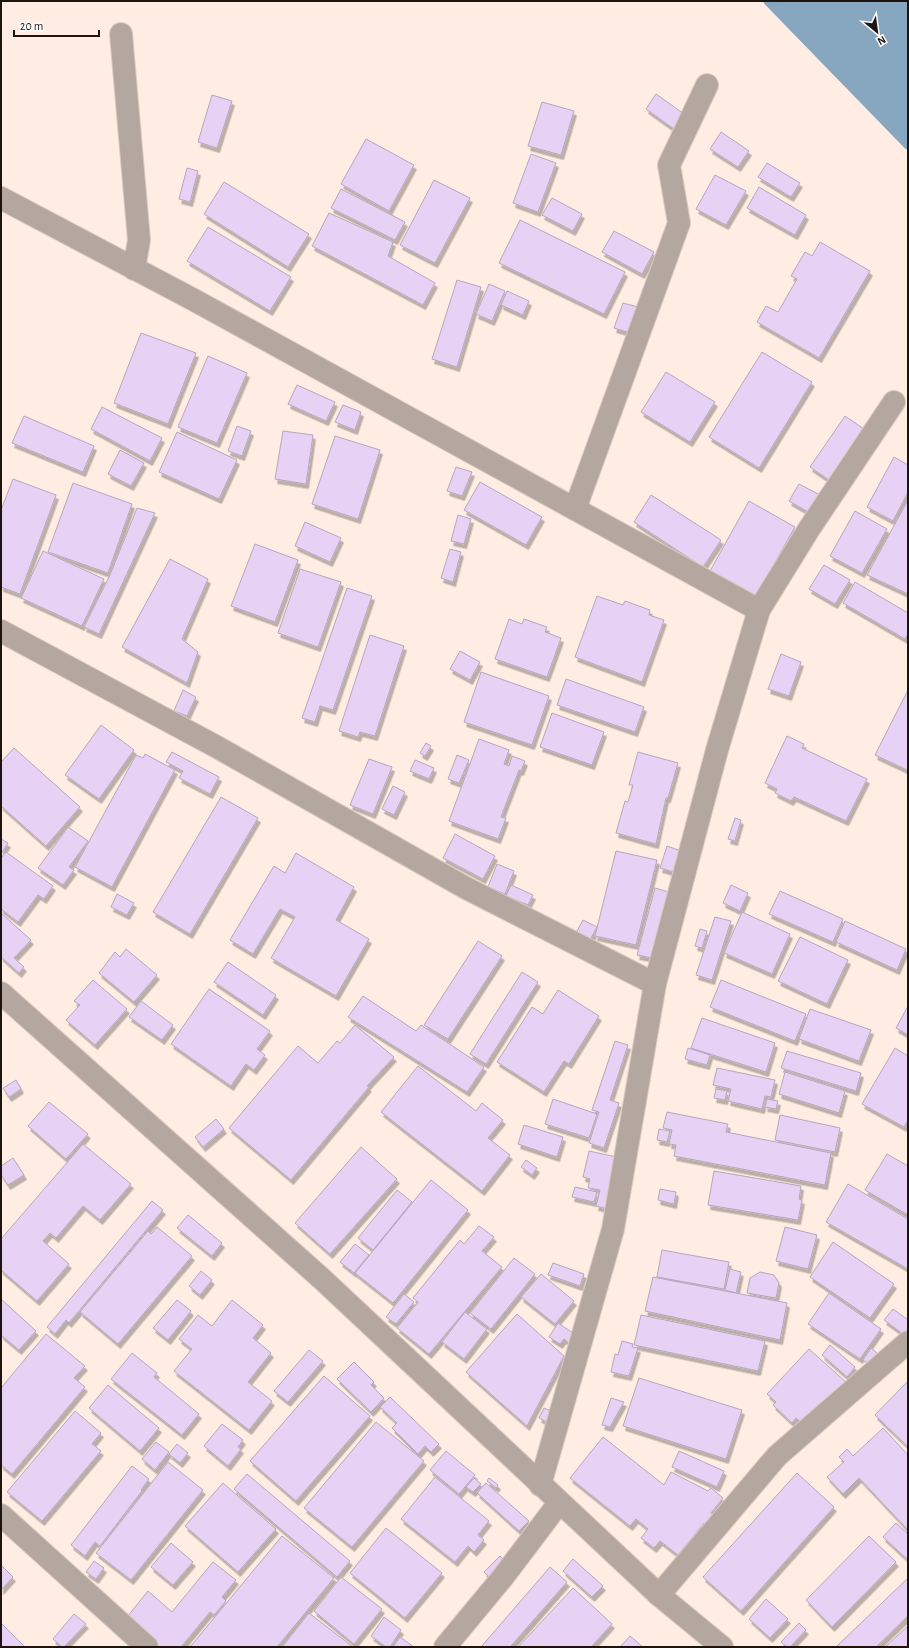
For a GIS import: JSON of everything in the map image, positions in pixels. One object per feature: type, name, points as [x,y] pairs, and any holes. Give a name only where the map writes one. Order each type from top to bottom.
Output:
[{"type":"street","points":[[120,34],[139,240],[134,269]]},
{"type":"street","points":[[575,509],[679,223],[669,165],[707,85]]},
{"type":"street","points":[[1,198],[759,610]]},
{"type":"street","points":[[540,1485],[613,1229],[655,984],[717,750],[759,610],[809,529],[894,402]]},
{"type":"street","points":[[1,631],[217,747],[466,888],[655,984]]},
{"type":"street","points":[[1,993],[322,1279],[559,1503],[660,1595],[722,1647]]},
{"type":"street","points":[[660,1595],[777,1456],[908,1342]]},
{"type":"street","points":[[445,1647],[503,1577],[559,1503]]},
{"type":"street","points":[[1,1515],[147,1647]]},
{"type":"water","points":[[768,1],[908,1],[908,145]]},
{"type":"building","points":[[656,94],[684,114],[674,129],[646,109]]},
{"type":"building","points":[[212,95],[232,101],[217,148],[198,142]]},
{"type":"building","points":[[542,102],[574,111],[561,155],[528,146]]},
{"type":"building","points":[[721,132],[749,151],[738,167],[710,149]]},
{"type":"building","points":[[366,139],[414,165],[389,211],[341,184]]},
{"type":"building","points":[[531,154],[556,163],[538,212],[513,203]]},
{"type":"building","points":[[767,163],[800,183],[791,197],[758,177]]},
{"type":"building","points":[[187,168],[198,171],[190,202],[179,199]]},
{"type":"building","points":[[715,175],[746,191],[726,225],[696,209]]},
{"type":"building","points":[[434,180],[470,198],[435,263],[400,245]]},
{"type":"building","points":[[224,182],[309,234],[288,267],[204,214]]},
{"type":"building","points":[[759,187],[806,215],[795,235],[747,208]]},
{"type":"building","points":[[341,189],[405,222],[395,240],[331,208]]},
{"type":"building","points":[[552,198],[582,214],[573,231],[542,215]]},
{"type":"building","points":[[329,213],[393,242],[388,256],[435,283],[423,305],[312,246]]},
{"type":"building","points":[[520,220],[625,272],[604,314],[499,263]]},
{"type":"building","points":[[208,227],[291,277],[270,311],[187,261]]},
{"type":"building","points":[[614,231],[654,252],[642,274],[602,252]]},
{"type":"building","points":[[820,242],[870,271],[819,358],[757,322],[766,306],[778,312],[797,279],[791,276],[805,252],[812,256]]},
{"type":"building","points":[[457,280],[481,287],[457,367],[432,359]]},
{"type":"building","points":[[489,284],[505,291],[492,321],[476,314]]},
{"type":"building","points":[[507,291],[529,301],[523,315],[501,305]]},
{"type":"building","points":[[623,303],[642,308],[634,334],[614,328]]},
{"type":"building","points":[[141,333],[196,353],[168,424],[114,403]]},
{"type":"building","points":[[762,352],[812,382],[759,468],[709,437]]},
{"type":"building","points":[[208,356],[247,373],[217,443],[178,427]]},
{"type":"building","points":[[666,372],[715,402],[690,442],[641,412]]},
{"type":"building","points":[[297,385],[335,402],[326,421],[288,404]]},
{"type":"building","points":[[343,405],[361,412],[355,430],[335,422]]},
{"type":"building","points":[[102,407],[162,438],[150,461],[91,429]]},
{"type":"building","points":[[24,416],[94,446],[83,472],[12,443]]},
{"type":"building","points":[[845,416],[864,429],[829,480],[810,467]]},
{"type":"building","points":[[237,426],[251,431],[242,456],[228,451]]},
{"type":"building","points":[[283,431],[313,435],[306,484],[275,479]]},
{"type":"building","points":[[177,432],[237,460],[219,499],[159,472]]},
{"type":"building","points":[[335,436],[380,450],[358,519],[312,504]]},
{"type":"building","points":[[120,450],[144,463],[131,486],[108,474]]},
{"type":"building","points":[[894,457],[908,465],[908,492],[893,521],[867,507]]},
{"type":"building","points":[[456,467],[472,472],[462,496],[447,491]]},
{"type":"building","points":[[13,479],[56,495],[20,594],[1,587],[1,510]]},
{"type":"building","points":[[480,482],[542,517],[526,545],[464,510]]},
{"type":"building","points":[[73,483],[132,504],[108,573],[48,552]]},
{"type":"building","points":[[799,484],[820,495],[810,513],[789,501]]},
{"type":"building","points":[[651,495],[721,540],[703,567],[634,522]]},
{"type":"building","points":[[908,500],[908,594],[867,575]]},
{"type":"building","points":[[749,501],[795,527],[756,596],[710,571]]},
{"type":"building","points":[[137,508],[155,513],[99,634],[84,627],[110,575]]},
{"type":"building","points":[[855,511],[887,529],[862,573],[830,556]]},
{"type":"building","points":[[458,515],[471,519],[464,544],[451,541]]},
{"type":"building","points":[[305,522],[341,538],[330,562],[295,546]]},
{"type":"building","points":[[255,544],[298,560],[275,622],[231,606]]},
{"type":"building","points":[[450,549],[461,552],[453,582],[441,578]]},
{"type":"building","points":[[43,551],[104,579],[82,626],[21,598]]},
{"type":"building","points":[[170,559],[208,579],[182,639],[198,652],[187,683],[122,647]]},
{"type":"building","points":[[824,565],[850,580],[835,604],[809,589]]},
{"type":"building","points":[[300,569],[341,582],[318,647],[278,633]]},
{"type":"building","points":[[855,582],[908,613],[908,634],[905,639],[843,603]]},
{"type":"building","points":[[347,588],[372,596],[333,710],[320,706],[315,722],[302,718]]},
{"type":"building","points":[[597,596],[623,605],[625,601],[650,610],[649,615],[664,620],[642,682],[575,657]]},
{"type":"building","points":[[509,619],[522,624],[524,619],[547,627],[545,632],[561,638],[547,677],[495,659]]},
{"type":"building","points":[[370,635],[404,646],[375,736],[360,732],[358,737],[339,731]]},
{"type":"building","points":[[460,651],[480,662],[470,680],[450,669]]},
{"type":"building","points":[[781,654],[801,662],[789,696],[768,689]]},
{"type":"building","points":[[481,672],[549,696],[532,745],[464,722]]},
{"type":"building","points":[[566,679],[644,707],[635,732],[557,705]]},
{"type":"building","points":[[183,690],[196,697],[187,716],[174,711]]},
{"type":"building","points":[[908,690],[908,769],[907,770],[875,755]]},
{"type":"building","points":[[552,713],[604,732],[592,765],[540,747]]},
{"type":"building","points":[[101,725],[134,750],[99,799],[65,775]]},
{"type":"building","points":[[787,736],[804,744],[802,748],[867,779],[846,821],[794,797],[791,801],[775,793],[777,789],[765,783]]},
{"type":"building","points":[[479,739],[509,750],[504,764],[509,766],[512,756],[525,761],[521,771],[519,770],[501,817],[506,818],[498,839],[449,821]]},
{"type":"building","points":[[426,743],[431,746],[425,756],[420,753]]},
{"type":"building","points":[[14,748],[80,807],[46,846],[1,806],[1,762]]},
{"type":"building","points":[[172,752],[219,777],[210,794],[179,778],[183,771],[166,762]]},
{"type":"building","points":[[638,752],[678,763],[668,798],[666,798],[656,844],[616,833],[625,801],[628,802],[633,785],[629,785]]},
{"type":"building","points":[[145,754],[175,770],[112,887],[75,867],[136,755],[143,758]]},
{"type":"building","points":[[457,755],[469,760],[459,783],[448,779]]},
{"type":"building","points":[[369,759],[392,767],[373,814],[350,805]]},
{"type":"building","points":[[415,760],[434,768],[429,779],[410,771]]},
{"type":"building","points":[[393,786],[405,792],[394,815],[382,809]]},
{"type":"building","points":[[221,797],[258,818],[190,934],[153,912]]},
{"type":"building","points":[[735,818],[741,820],[735,841],[728,839]]},
{"type":"building","points":[[68,827],[88,841],[69,867],[74,870],[63,885],[38,868]]},
{"type":"building","points":[[455,834],[495,856],[483,879],[443,858]]},
{"type":"building","points":[[1,839],[8,843],[1,854]]},
{"type":"building","points":[[667,846],[684,852],[677,873],[660,868]]},
{"type":"building","points":[[616,851],[657,860],[636,945],[595,936]]},
{"type":"building","points":[[6,852],[53,886],[44,899],[38,895],[18,922],[1,909],[1,858]]},
{"type":"building","points":[[296,853],[354,887],[336,920],[369,939],[336,996],[271,958],[295,917],[280,909],[253,954],[230,940],[274,866],[285,873]]},
{"type":"building","points":[[497,864],[514,871],[505,894],[488,887]]},
{"type":"building","points":[[511,885],[533,895],[528,905],[506,896]]},
{"type":"building","points":[[731,885],[748,893],[740,911],[723,903]]},
{"type":"building","points":[[655,888],[669,892],[652,958],[637,955]]},
{"type":"building","points":[[780,891],[843,919],[833,942],[769,914]]},
{"type":"building","points":[[117,894],[134,903],[127,915],[111,907]]},
{"type":"building","points":[[742,912],[790,934],[772,974],[724,953]]},
{"type":"building","points":[[1,913],[31,940],[14,958],[24,967],[19,973],[1,957]]},
{"type":"building","points":[[715,917],[731,921],[712,980],[696,975]]},
{"type":"building","points":[[583,920],[597,927],[589,942],[575,935]]},
{"type":"building","points":[[845,921],[906,949],[897,970],[836,942]]},
{"type":"building","points":[[700,929],[707,931],[702,948],[695,946]]},
{"type":"building","points":[[800,937],[848,960],[827,1004],[778,981]]},
{"type":"building","points":[[478,941],[502,956],[448,1039],[424,1025]]},
{"type":"building","points":[[126,949],[157,975],[134,1002],[99,973],[115,952],[120,957]]},
{"type":"building","points":[[228,962],[276,995],[263,1015],[214,982]]},
{"type":"building","points":[[522,972],[538,982],[486,1064],[470,1054]]},
{"type":"building","points":[[93,980],[127,1009],[95,1045],[66,1020],[80,1005],[74,1001]]},
{"type":"building","points":[[721,980],[806,1014],[795,1041],[710,1007]]},
{"type":"building","points":[[209,989],[270,1031],[257,1049],[265,1055],[254,1070],[246,1064],[231,1086],[171,1044]]},
{"type":"building","points":[[558,990],[599,1016],[569,1064],[564,1061],[544,1092],[497,1062],[532,1007],[543,1014]]},
{"type":"building","points":[[363,996],[416,1031],[421,1025],[484,1067],[467,1092],[348,1017]]},
{"type":"building","points":[[141,1001],[173,1025],[162,1040],[129,1017]]},
{"type":"building","points":[[908,1006],[908,1035],[896,1028]]},
{"type":"building","points":[[810,1009],[871,1030],[859,1061],[799,1039]]},
{"type":"building","points":[[702,1018],[775,1043],[766,1072],[691,1048]]},
{"type":"building","points":[[355,1025],[394,1057],[367,1086],[369,1087],[291,1180],[229,1128],[298,1046],[318,1063],[337,1041],[340,1043]]},
{"type":"building","points":[[615,1041],[628,1045],[610,1100],[619,1103],[604,1148],[589,1143],[599,1112],[592,1110]]},
{"type":"building","points":[[688,1048],[710,1055],[707,1065],[685,1059]]},
{"type":"building","points":[[895,1048],[908,1056],[908,1120],[904,1127],[862,1104]]},
{"type":"building","points":[[787,1051],[861,1073],[856,1091],[781,1068]]},
{"type":"building","points":[[418,1066],[476,1111],[482,1103],[503,1120],[488,1138],[510,1155],[482,1191],[381,1112]]},
{"type":"building","points":[[717,1068],[775,1080],[771,1097],[765,1096],[762,1109],[728,1101],[731,1089],[713,1085]]},
{"type":"building","points":[[785,1072],[845,1091],[839,1113],[779,1094]]},
{"type":"building","points":[[16,1080],[21,1089],[9,1097],[3,1088]]},
{"type":"building","points":[[716,1089],[727,1091],[725,1100],[714,1098]]},
{"type":"building","points":[[553,1099],[597,1114],[589,1138],[545,1124]]},
{"type":"building","points":[[767,1099],[778,1101],[776,1109],[765,1107]]},
{"type":"building","points":[[49,1102],[88,1134],[66,1159],[28,1126]]},
{"type":"building","points":[[667,1112],[728,1124],[726,1132],[831,1153],[825,1185],[674,1156],[676,1145],[669,1144],[672,1130],[663,1128]]},
{"type":"building","points":[[780,1115],[840,1128],[835,1152],[775,1140]]},
{"type":"building","points":[[216,1119],[224,1129],[203,1147],[195,1137]]},
{"type":"building","points":[[524,1125],[563,1137],[557,1157],[518,1144]]},
{"type":"building","points":[[659,1129],[670,1131],[667,1142],[657,1140]]},
{"type":"building","points":[[83,1144],[131,1184],[100,1220],[83,1206],[56,1238],[50,1233],[43,1241],[69,1264],[37,1301],[1,1270],[1,1239]]},
{"type":"building","points":[[361,1147],[397,1179],[330,1254],[295,1223]]},
{"type":"building","points":[[589,1151],[621,1158],[608,1209],[596,1206],[600,1190],[588,1188],[590,1179],[583,1177]]},
{"type":"building","points":[[887,1154],[908,1166],[908,1215],[865,1190]]},
{"type":"building","points":[[13,1158],[24,1175],[8,1185],[1,1175],[1,1166]]},
{"type":"building","points":[[526,1160],[537,1168],[532,1175],[521,1167]]},
{"type":"building","points":[[714,1171],[801,1186],[799,1199],[802,1200],[798,1220],[708,1205]]},
{"type":"building","points":[[431,1180],[468,1210],[393,1303],[355,1273]]},
{"type":"building","points":[[848,1184],[908,1219],[908,1269],[826,1222]]},
{"type":"building","points":[[575,1187],[597,1192],[594,1202],[572,1197]]},
{"type":"building","points":[[660,1189],[676,1192],[674,1204],[658,1200]]},
{"type":"building","points":[[397,1190],[412,1202],[373,1250],[358,1238]]},
{"type":"building","points":[[152,1201],[163,1210],[69,1323],[66,1320],[55,1334],[47,1327]]},
{"type":"building","points":[[188,1215],[222,1243],[212,1256],[177,1228]]},
{"type":"building","points":[[479,1226],[494,1237],[482,1251],[502,1267],[429,1354],[397,1328],[418,1302],[413,1298],[460,1240],[464,1244]]},
{"type":"building","points":[[157,1227],[192,1256],[118,1344],[80,1312],[148,1231],[151,1234]]},
{"type":"building","points":[[785,1227],[817,1235],[808,1269],[776,1261]]},
{"type":"building","points":[[833,1242],[894,1284],[870,1318],[810,1277]]},
{"type":"building","points":[[355,1244],[369,1255],[354,1273],[340,1262]]},
{"type":"building","points":[[662,1250],[729,1262],[724,1289],[657,1277]]},
{"type":"building","points":[[514,1258],[535,1274],[491,1329],[470,1313]]},
{"type":"building","points":[[553,1263],[584,1274],[580,1286],[548,1275]]},
{"type":"building","points":[[730,1269],[741,1272],[736,1293],[725,1290]]},
{"type":"building","points":[[201,1271],[212,1280],[200,1295],[189,1286]]},
{"type":"building","points":[[760,1272],[774,1275],[779,1283],[776,1298],[747,1293],[750,1278]]},
{"type":"building","points":[[541,1274],[574,1301],[555,1324],[521,1297]]},
{"type":"building","points":[[653,1277],[787,1303],[780,1340],[645,1311]]},
{"type":"building","points":[[829,1293],[881,1329],[860,1359],[808,1324]]},
{"type":"building","points":[[404,1294],[414,1302],[396,1324],[386,1317]]},
{"type":"building","points":[[1,1299],[36,1331],[19,1350],[1,1335]]},
{"type":"building","points":[[177,1300],[191,1311],[168,1340],[153,1328]]},
{"type":"building","points":[[232,1300],[263,1325],[253,1338],[271,1353],[248,1382],[272,1401],[249,1430],[174,1371],[192,1349],[179,1339],[198,1315],[212,1326]]},
{"type":"building","points":[[893,1309],[908,1320],[908,1333],[906,1336],[884,1320]]},
{"type":"building","points":[[465,1312],[487,1329],[464,1359],[442,1342]]},
{"type":"building","points":[[517,1314],[564,1356],[527,1426],[466,1372]]},
{"type":"building","points":[[641,1315],[765,1341],[758,1371],[634,1345]]},
{"type":"building","points":[[558,1323],[579,1337],[573,1346],[564,1339],[560,1344],[549,1337]]},
{"type":"building","points":[[46,1334],[85,1366],[74,1378],[85,1387],[12,1474],[1,1465],[1,1388]]},
{"type":"building","points":[[622,1341],[633,1344],[632,1347],[638,1348],[629,1376],[611,1372],[615,1354],[618,1355]]},
{"type":"building","points":[[830,1345],[855,1367],[847,1377],[822,1355]]},
{"type":"building","points":[[871,1348],[882,1357],[874,1368],[863,1360]]},
{"type":"building","points":[[809,1349],[847,1383],[804,1425],[796,1418],[792,1423],[773,1405],[776,1402],[767,1394]]},
{"type":"building","points":[[309,1350],[323,1361],[288,1402],[274,1391]]},
{"type":"building","points":[[132,1353],[157,1373],[154,1377],[199,1414],[182,1435],[111,1379]]},
{"type":"building","points":[[354,1362],[374,1382],[371,1385],[384,1398],[371,1412],[337,1379]]},
{"type":"building","points":[[324,1376],[370,1416],[296,1501],[250,1461]]},
{"type":"building","points":[[639,1378],[742,1410],[726,1459],[623,1426]]},
{"type":"building","points":[[907,1382],[908,1383],[908,1447],[875,1415]]},
{"type":"building","points":[[108,1385],[159,1428],[140,1451],[89,1408]]},
{"type":"building","points":[[390,1397],[439,1444],[431,1452],[425,1446],[418,1454],[392,1428],[397,1423],[380,1407]]},
{"type":"building","points":[[611,1398],[624,1402],[610,1427],[602,1425]]},
{"type":"building","points":[[544,1408],[556,1413],[551,1424],[539,1418]]},
{"type":"building","points":[[75,1411],[101,1433],[92,1444],[101,1451],[42,1521],[7,1492]]},
{"type":"building","points":[[376,1422],[424,1461],[352,1547],[304,1508]]},
{"type":"building","points":[[222,1424],[243,1440],[238,1447],[241,1449],[228,1466],[204,1446]]},
{"type":"building","points":[[883,1428],[908,1455],[908,1530],[859,1478],[843,1494],[827,1477],[844,1462],[839,1457],[847,1449],[853,1456]]},
{"type":"building","points":[[603,1437],[664,1485],[671,1472],[708,1491],[711,1488],[723,1498],[711,1513],[713,1514],[711,1530],[704,1523],[678,1555],[660,1541],[654,1548],[641,1538],[648,1529],[636,1519],[630,1526],[570,1478]]},
{"type":"building","points":[[156,1442],[169,1452],[155,1470],[142,1459]]},
{"type":"building","points":[[177,1444],[188,1453],[180,1463],[169,1454]]},
{"type":"building","points":[[446,1451],[475,1475],[459,1494],[430,1470]]},
{"type":"building","points":[[679,1451],[724,1471],[717,1487],[672,1467]]},
{"type":"building","points":[[168,1462],[203,1490],[131,1580],[96,1553]]},
{"type":"building","points":[[132,1466],[149,1479],[141,1490],[142,1491],[100,1546],[95,1542],[85,1556],[71,1545]]},
{"type":"building","points":[[797,1473],[834,1507],[741,1611],[703,1577]]},
{"type":"building","points":[[247,1474],[350,1561],[337,1577],[234,1489]]},
{"type":"building","points":[[435,1477],[489,1521],[478,1535],[484,1540],[474,1552],[468,1546],[455,1562],[401,1519]]},
{"type":"building","points":[[474,1478],[481,1484],[473,1492],[466,1487]]},
{"type":"building","points":[[489,1478],[498,1485],[496,1488],[487,1481]]},
{"type":"building","points":[[223,1483],[276,1529],[238,1572],[185,1526]]},
{"type":"building","points":[[486,1483],[529,1521],[519,1531],[477,1493]]},
{"type":"building","points":[[896,1523],[908,1534],[908,1560],[883,1537]]},
{"type":"building","points":[[386,1528],[442,1573],[405,1618],[350,1573]]},
{"type":"building","points":[[282,1536],[334,1578],[277,1647],[190,1647]]},
{"type":"building","points":[[869,1536],[896,1562],[832,1627],[806,1600]]},
{"type":"building","points":[[171,1543],[193,1562],[173,1585],[151,1567]]},
{"type":"building","points":[[500,1556],[506,1563],[491,1579],[484,1572]]},
{"type":"building","points":[[573,1559],[603,1586],[592,1597],[563,1571]]},
{"type":"building","points":[[94,1561],[104,1568],[96,1579],[86,1572]]},
{"type":"building","points":[[213,1562],[236,1580],[222,1597],[226,1601],[214,1615],[210,1612],[181,1647],[154,1647],[123,1622],[148,1591],[172,1612]]},
{"type":"building","points":[[1,1565],[13,1577],[1,1590]]},
{"type":"building","points":[[550,1567],[567,1582],[510,1647],[481,1647]]},
{"type":"building","points":[[341,1577],[382,1609],[354,1644],[314,1611]]},
{"type":"building","points":[[908,1578],[908,1616],[876,1647],[836,1647]]},
{"type":"building","points":[[573,1588],[612,1624],[591,1647],[518,1647]]},
{"type":"building","points":[[766,1599],[788,1619],[770,1638],[749,1619]]},
{"type":"building","points":[[309,1613],[353,1647],[282,1647]]},
{"type":"building","points":[[74,1614],[86,1624],[64,1647],[62,1647],[53,1639]]},
{"type":"building","points":[[384,1617],[401,1630],[390,1647],[386,1647],[371,1636]]},
{"type":"building","points":[[1,1623],[25,1647],[1,1647]]},
{"type":"building","points":[[799,1623],[806,1630],[790,1647],[787,1647],[781,1642]]},
{"type":"building","points":[[908,1626],[908,1647],[885,1647]]},
{"type":"building","points":[[630,1636],[643,1647],[620,1647]]},
{"type":"building","points":[[400,1637],[414,1647],[393,1647]]},
{"type":"waterway","points":[[768,1],[908,145]]}]
